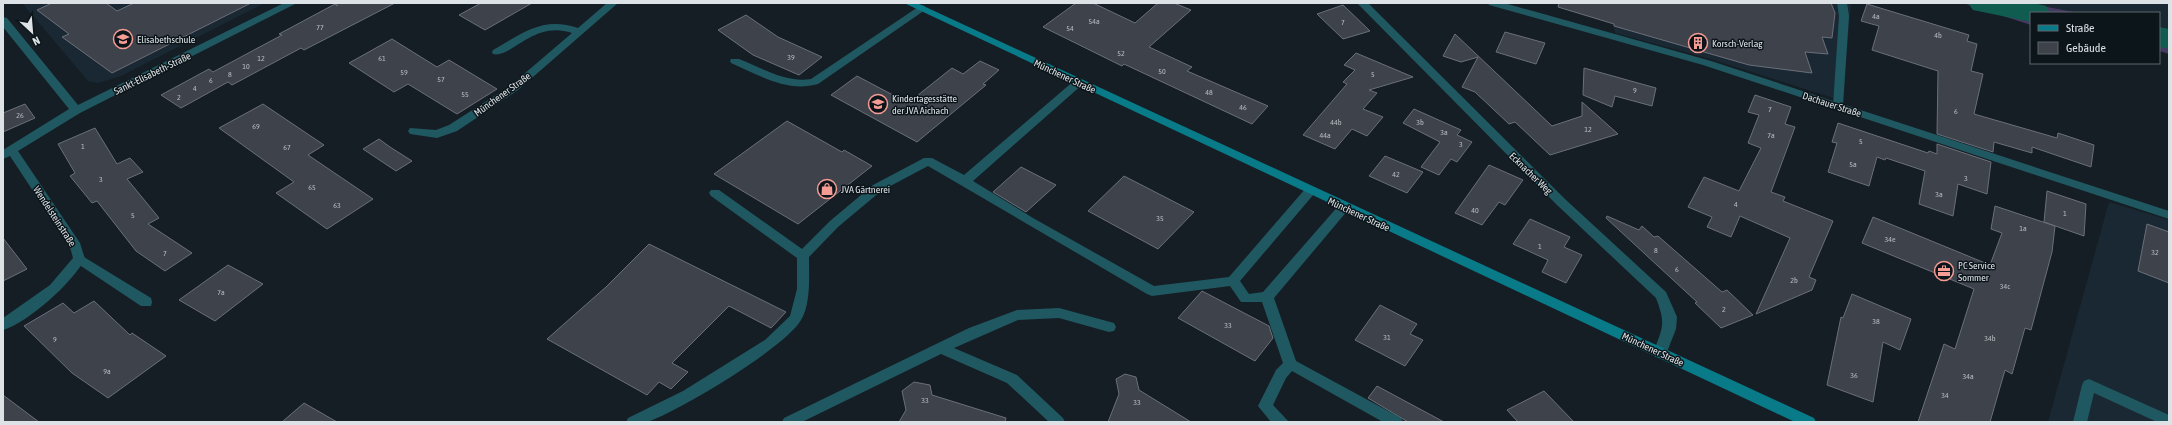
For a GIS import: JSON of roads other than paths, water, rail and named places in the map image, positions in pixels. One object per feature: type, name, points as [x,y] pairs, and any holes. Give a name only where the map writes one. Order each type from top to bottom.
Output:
[{"type":"main road","name":"Münchener Straße","points":[[909,3],[1344,207],[1809,422]]},
{"type":"street","name":"Sankt-Elisabeth-Straße","points":[[8,152],[76,110],[292,3]]},
{"type":"street","name":"Münchener Straße","points":[[414,131],[437,134],[453,128],[514,88],[613,3]]},
{"type":"street","name":"Ecknacher Weg","points":[[1362,3],[1397,36],[1486,128],[1561,202],[1661,295],[1670,317],[1669,329],[1660,352]]},
{"type":"street","name":"Dachauer Straße","points":[[1493,3],[1707,63],[2169,214]]},
{"type":"street","points":[[1838,105],[1844,16],[1842,3]]},
{"type":"street","points":[[735,61],[786,82],[800,84],[814,82],[851,58],[921,8]]},
{"type":"street","points":[[3,20],[76,110]]},
{"type":"street","points":[[497,52],[532,33],[545,28],[559,26],[580,32]]},
{"type":"street","points":[[965,181],[1079,82]]},
{"type":"street","name":"Wendelsteinstraße","points":[[3,325],[49,294],[70,274],[79,259],[76,246],[8,152]]},
{"type":"street","points":[[633,422],[688,395],[770,344],[796,318],[803,289],[803,256],[834,224],[877,188],[928,161],[965,181],[1029,221],[1152,292],[1233,281],[1310,191]]},
{"type":"street","points":[[716,193],[803,256]]},
{"type":"street","points":[[1233,281],[1246,299],[1267,297],[1344,207]]},
{"type":"street","points":[[79,259],[146,302]]},
{"type":"street","points":[[1267,297],[1290,364],[1396,422]]},
{"type":"street","points":[[790,422],[942,348],[1017,314],[1058,313],[1109,327]]},
{"type":"street","points":[[942,348],[1012,379],[1058,422]]},
{"type":"street","points":[[1282,422],[1275,417],[1266,406],[1281,374],[1290,364]]},
{"type":"street","points":[[2080,422],[2089,385],[2169,421]]},
{"type":"waterway","points":[[1984,3],[2030,12]]},
{"type":"waterway","points":[[2160,37],[2169,39]]},
{"type":"place","name":"Elisabethschule","points":[[123,39]]},
{"type":"place","name":"Korsch-Verlag","points":[[1698,43]]},
{"type":"place","name":"Kindertagesstätte der JVA Aichach","points":[[878,104]]},
{"type":"place","name":"JVA Gärtnerei","points":[[827,189]]},
{"type":"place","name":"PC Service Sommer","points":[[1944,271]]}]
